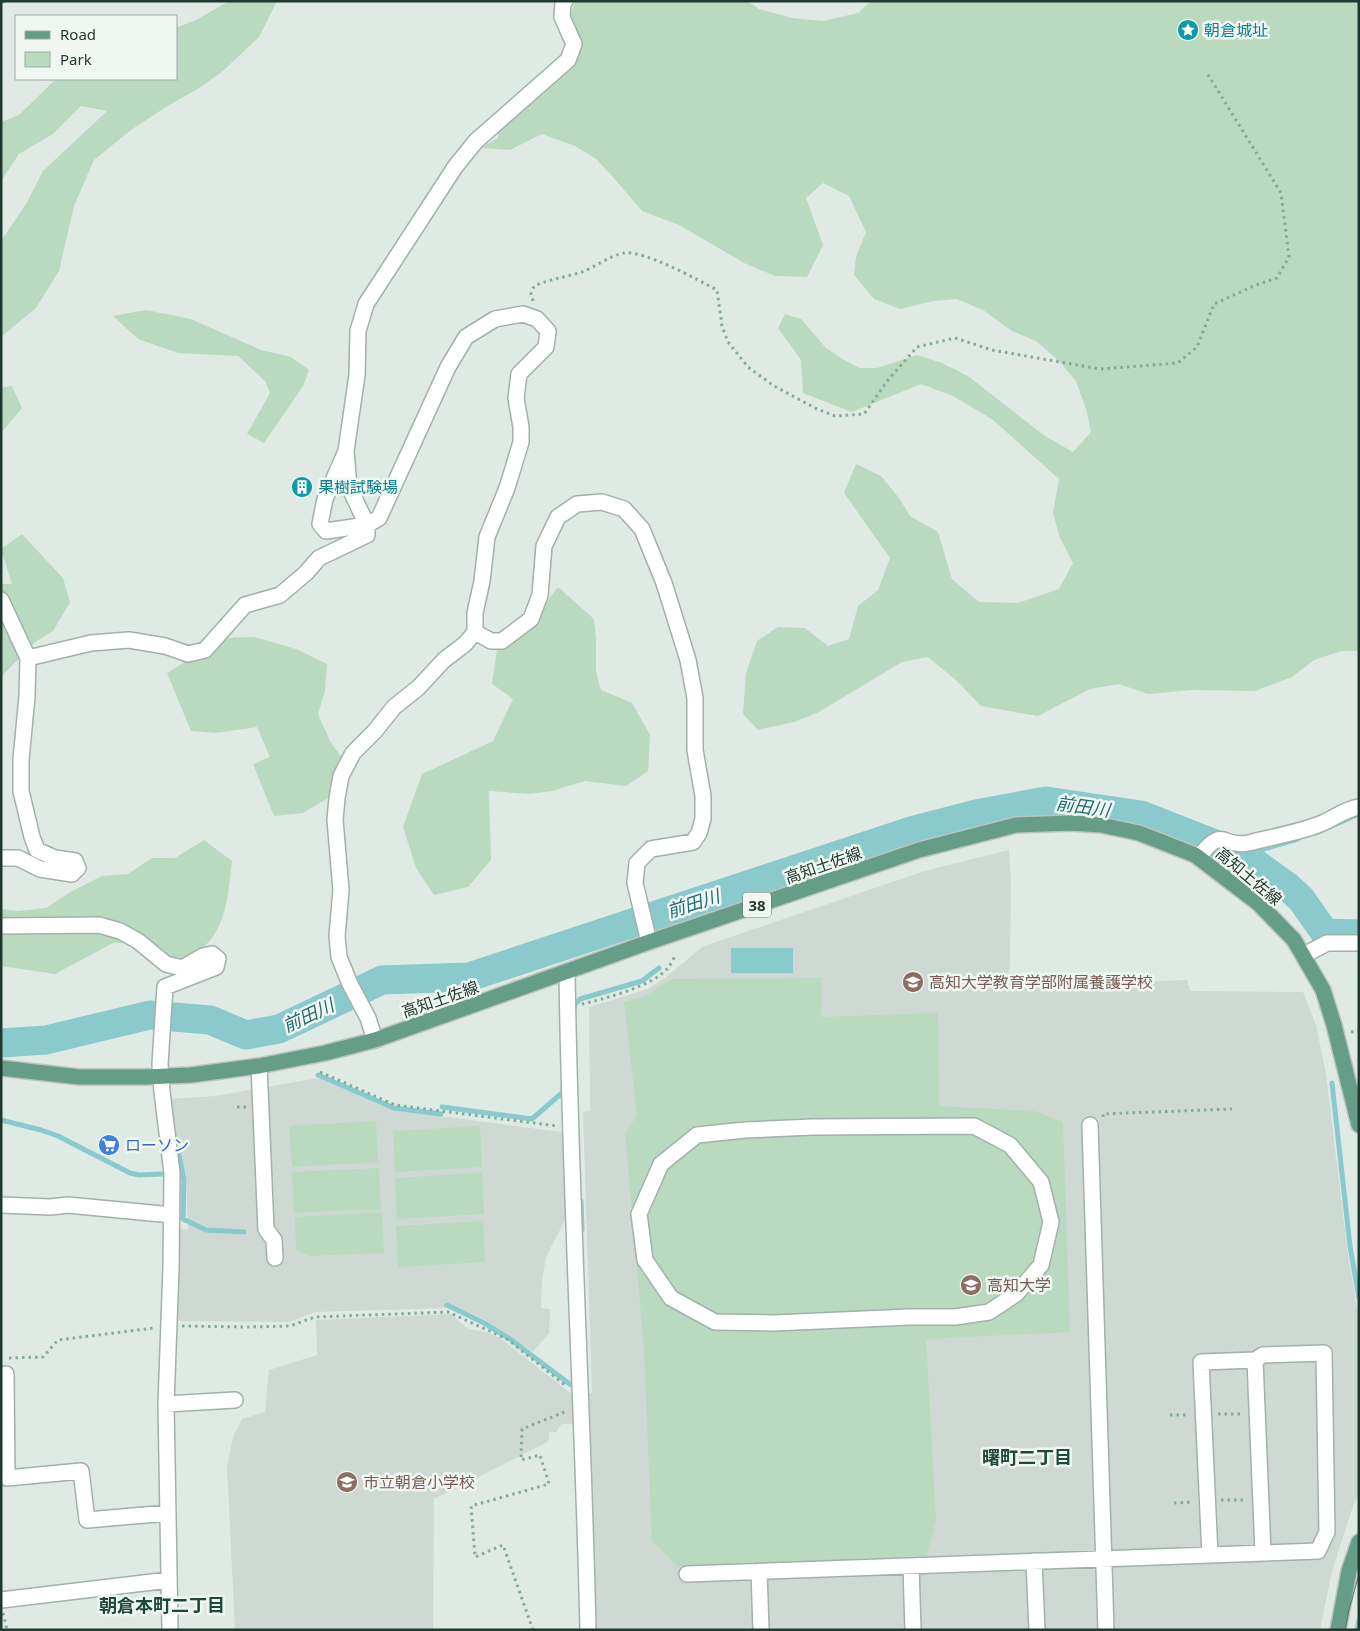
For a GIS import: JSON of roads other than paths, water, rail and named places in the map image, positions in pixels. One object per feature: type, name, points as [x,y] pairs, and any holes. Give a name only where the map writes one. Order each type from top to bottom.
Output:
[{"type":"main road","name":"高知土佐線","points":[[1,1068],[79,1077],[160,1076],[259,1066],[325,1053],[375,1040],[649,942],[919,850],[1016,825],[1071,823],[1101,825],[1205,849],[1294,940],[1323,990],[1334,1025],[1359,1125]]},
{"type":"main road","points":[[1338,1630],[1349,1571],[1359,1542]]},
{"type":"street","points":[[28,658],[91,643],[129,640],[165,646],[188,654],[205,650],[245,605],[280,595],[306,573],[319,558],[367,535],[367,525],[349,487],[346,451],[357,374],[358,331],[366,304],[454,167],[476,141],[568,60],[574,44],[562,17],[563,3],[565,1]]},
{"type":"street","points":[[346,451],[325,499],[320,524],[326,531],[367,525],[380,518],[444,376],[466,337],[495,320],[523,314],[537,319],[548,331],[546,347],[519,374],[516,398],[521,442],[507,488],[487,537],[482,581],[475,613],[476,632],[465,644],[444,660],[418,688],[394,707],[375,731],[353,753],[341,776],[335,820],[341,890],[338,936],[339,957],[350,984],[368,1018],[375,1040]]},
{"type":"street","points":[[476,632],[491,642],[502,641],[531,618],[540,595],[544,546],[558,516],[577,504],[602,502],[624,508],[642,528],[664,583],[688,660],[695,698],[695,750],[703,796],[703,819],[699,833],[693,842],[651,849],[637,863],[635,883],[649,942]]},
{"type":"street","points":[[1,600],[28,658],[21,791],[32,838],[37,850],[55,858],[75,861],[78,868],[72,874],[40,869],[18,858],[1,858]]},
{"type":"street","points":[[1205,849],[1218,839],[1242,844],[1318,825],[1352,808],[1359,807]]},
{"type":"street","points":[[1,926],[99,926],[120,930],[138,941],[166,964],[182,968],[203,956],[212,954],[218,958],[216,966],[165,987],[163,1005],[160,1076],[172,1173],[170,1326],[166,1404],[170,1630]]},
{"type":"street","points":[[1304,955],[1327,943],[1359,943]]},
{"type":"street","points":[[567,972],[570,1128],[586,1516],[588,1630]]},
{"type":"street","points":[[259,1066],[266,1229],[274,1240],[275,1258]]},
{"type":"street","points":[[1097,1125],[1103,1559],[1106,1630]]},
{"type":"street","points":[[974,1126],[1010,1145],[1042,1182],[1051,1222],[1040,1265],[1016,1294],[989,1312],[956,1317],[909,1317],[774,1323],[715,1322],[672,1298],[645,1260],[639,1214],[661,1164],[697,1135],[745,1130],[812,1127],[974,1126]]},
{"type":"street","points":[[1,1205],[50,1207],[68,1205],[172,1216]]},
{"type":"street","points":[[687,1574],[759,1571],[911,1566],[1034,1561],[1103,1559],[1318,1551],[1327,1532],[1324,1353],[1263,1355],[1255,1360],[1201,1362],[1210,1555]]},
{"type":"street","points":[[1255,1360],[1263,1553]]},
{"type":"street","points":[[6,1374],[7,1478],[81,1471],[87,1520],[168,1513]]},
{"type":"street","points":[[166,1404],[235,1400]]},
{"type":"street","points":[[1034,1561],[1037,1630]]},
{"type":"street","points":[[911,1566],[913,1630]]},
{"type":"street","points":[[759,1571],[761,1630]]},
{"type":"street","points":[[1,1600],[169,1580]]},
{"type":"water","points":[[731,948],[793,948],[793,973],[731,973]]},
{"type":"waterway","name":"前田川","points":[[1,1043],[46,1040],[150,1015],[210,1020],[246,1035],[279,1029],[382,980],[469,977],[911,831],[976,814],[1046,801],[1141,815],[1243,855],[1287,886],[1301,899],[1325,933],[1359,934]]},
{"type":"waterway","points":[[1316,833],[1359,814]]},
{"type":"waterway","points":[[1243,855],[1298,839]]},
{"type":"waterway","points":[[574,1010],[575,1004],[580,999],[642,981],[659,968]]},
{"type":"waterway","points":[[318,1075],[394,1108],[441,1114]]},
{"type":"waterway","points":[[1332,1083],[1350,1246],[1359,1298]]},
{"type":"waterway","points":[[442,1107],[532,1119],[563,1092],[563,1086]]},
{"type":"waterway","points":[[1,1120],[58,1136],[130,1173],[139,1175],[162,1174]]},
{"type":"waterway","points":[[175,1138],[184,1179],[183,1219],[206,1230],[244,1232]]},
{"type":"waterway","points":[[581,1201],[582,1230]]},
{"type":"waterway","points":[[447,1305],[484,1323],[510,1339],[571,1385]]},
{"type":"waterway","points":[[1357,1630],[1359,1620]]},
{"type":"tram line","points":[[1345,1630],[1359,1574]]},
{"type":"place","name":"朝倉城址","points":[[1188,30]]},
{"type":"place","name":"果樹試験場","points":[[302,487]]},
{"type":"place","name":"高知大学教育学部附属養護学校","points":[[913,982]]},
{"type":"place","name":"ローソン","points":[[109,1145]]},
{"type":"place","name":"高知大学","points":[[971,1285]]},
{"type":"place","name":"市立朝倉小学校","points":[[347,1482]]},
{"type":"district","name":"曙町二丁目","points":[[1027,1457]]},
{"type":"district","name":"朝倉本町二丁目","points":[[162,1605]]}]
